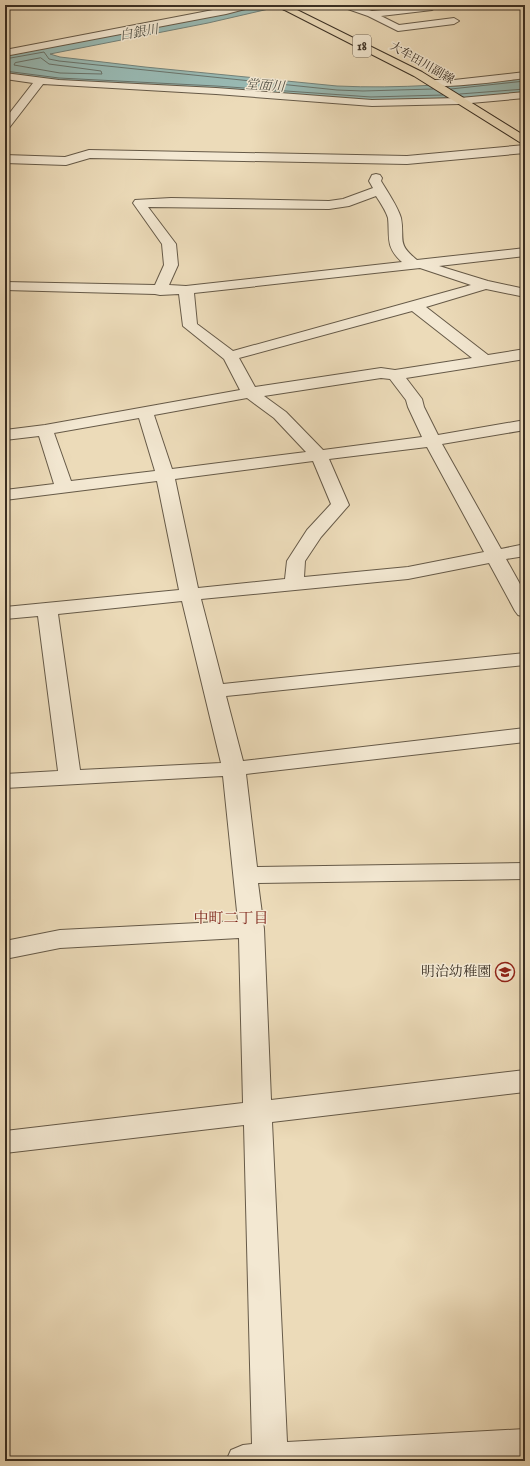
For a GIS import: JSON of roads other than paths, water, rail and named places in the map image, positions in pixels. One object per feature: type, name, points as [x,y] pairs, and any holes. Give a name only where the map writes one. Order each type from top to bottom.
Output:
[{"type":"main road","name":"大牟田川副線","points":[[282,6],[393,61],[436,85],[525,141]]},
{"type":"street","points":[[5,53],[190,18],[250,5]]},
{"type":"street","points":[[282,6],[296,5]]},
{"type":"street","points":[[345,5],[371,14],[398,28],[454,21]]},
{"type":"street","points":[[371,14],[432,7]]},
{"type":"street","points":[[178,10],[190,18]]},
{"type":"street","points":[[436,85],[525,75]]},
{"type":"street","points":[[5,76],[59,83],[216,91],[372,103],[459,100],[525,95]]},
{"type":"street","points":[[5,126],[41,80]]},
{"type":"street","points":[[5,159],[66,161],[89,154],[407,160],[525,149]]},
{"type":"street","points":[[381,160],[375,181],[394,217],[395,241],[400,253],[416,264],[485,285],[525,293]]},
{"type":"street","points":[[160,291],[171,265],[169,244],[139,203],[186,202],[329,205],[345,203],[380,190]]},
{"type":"street","points":[[5,286],[160,291],[186,290],[525,252]]},
{"type":"street","points":[[230,356],[465,292],[485,285]]},
{"type":"street","points":[[186,290],[190,326],[230,356],[250,393],[280,415],[319,456],[340,505],[314,534],[296,561],[294,585]]},
{"type":"street","points":[[414,305],[485,361]]},
{"type":"street","points":[[5,434],[44,430],[250,393],[382,374],[395,375],[525,354]]},
{"type":"street","points":[[395,375],[414,399],[416,408],[432,441],[525,611]]},
{"type":"street","points":[[145,411],[165,475],[190,594],[234,768],[251,929],[257,1112],[261,1461],[525,1445]]},
{"type":"street","points":[[5,495],[432,441],[525,425]]},
{"type":"street","points":[[44,430],[64,488]]},
{"type":"street","points":[[5,614],[408,573],[525,550]]},
{"type":"street","points":[[47,609],[70,778]]},
{"type":"street","points":[[214,691],[525,659]]},
{"type":"street","points":[[5,781],[234,768],[525,735]]},
{"type":"street","points":[[245,875],[525,871]]},
{"type":"street","points":[[5,950],[60,939],[251,929]]},
{"type":"street","points":[[5,1142],[525,1081]]},
{"type":"water","points":[[256,5],[286,5],[208,23],[50,54],[60,57],[145,67],[337,86],[384,87],[431,85],[525,77],[525,93],[477,97],[371,101],[67,82],[5,75],[5,55],[227,13]]},
{"type":"place","name":"明治幼稚園","points":[[505,972]]},
{"type":"district","name":"中町二丁目","points":[[231,918]]},
{"type":"water label","name":"白銀川","points":[[139,33]]},
{"type":"water label","name":"堂面川","points":[[265,86]]}]
